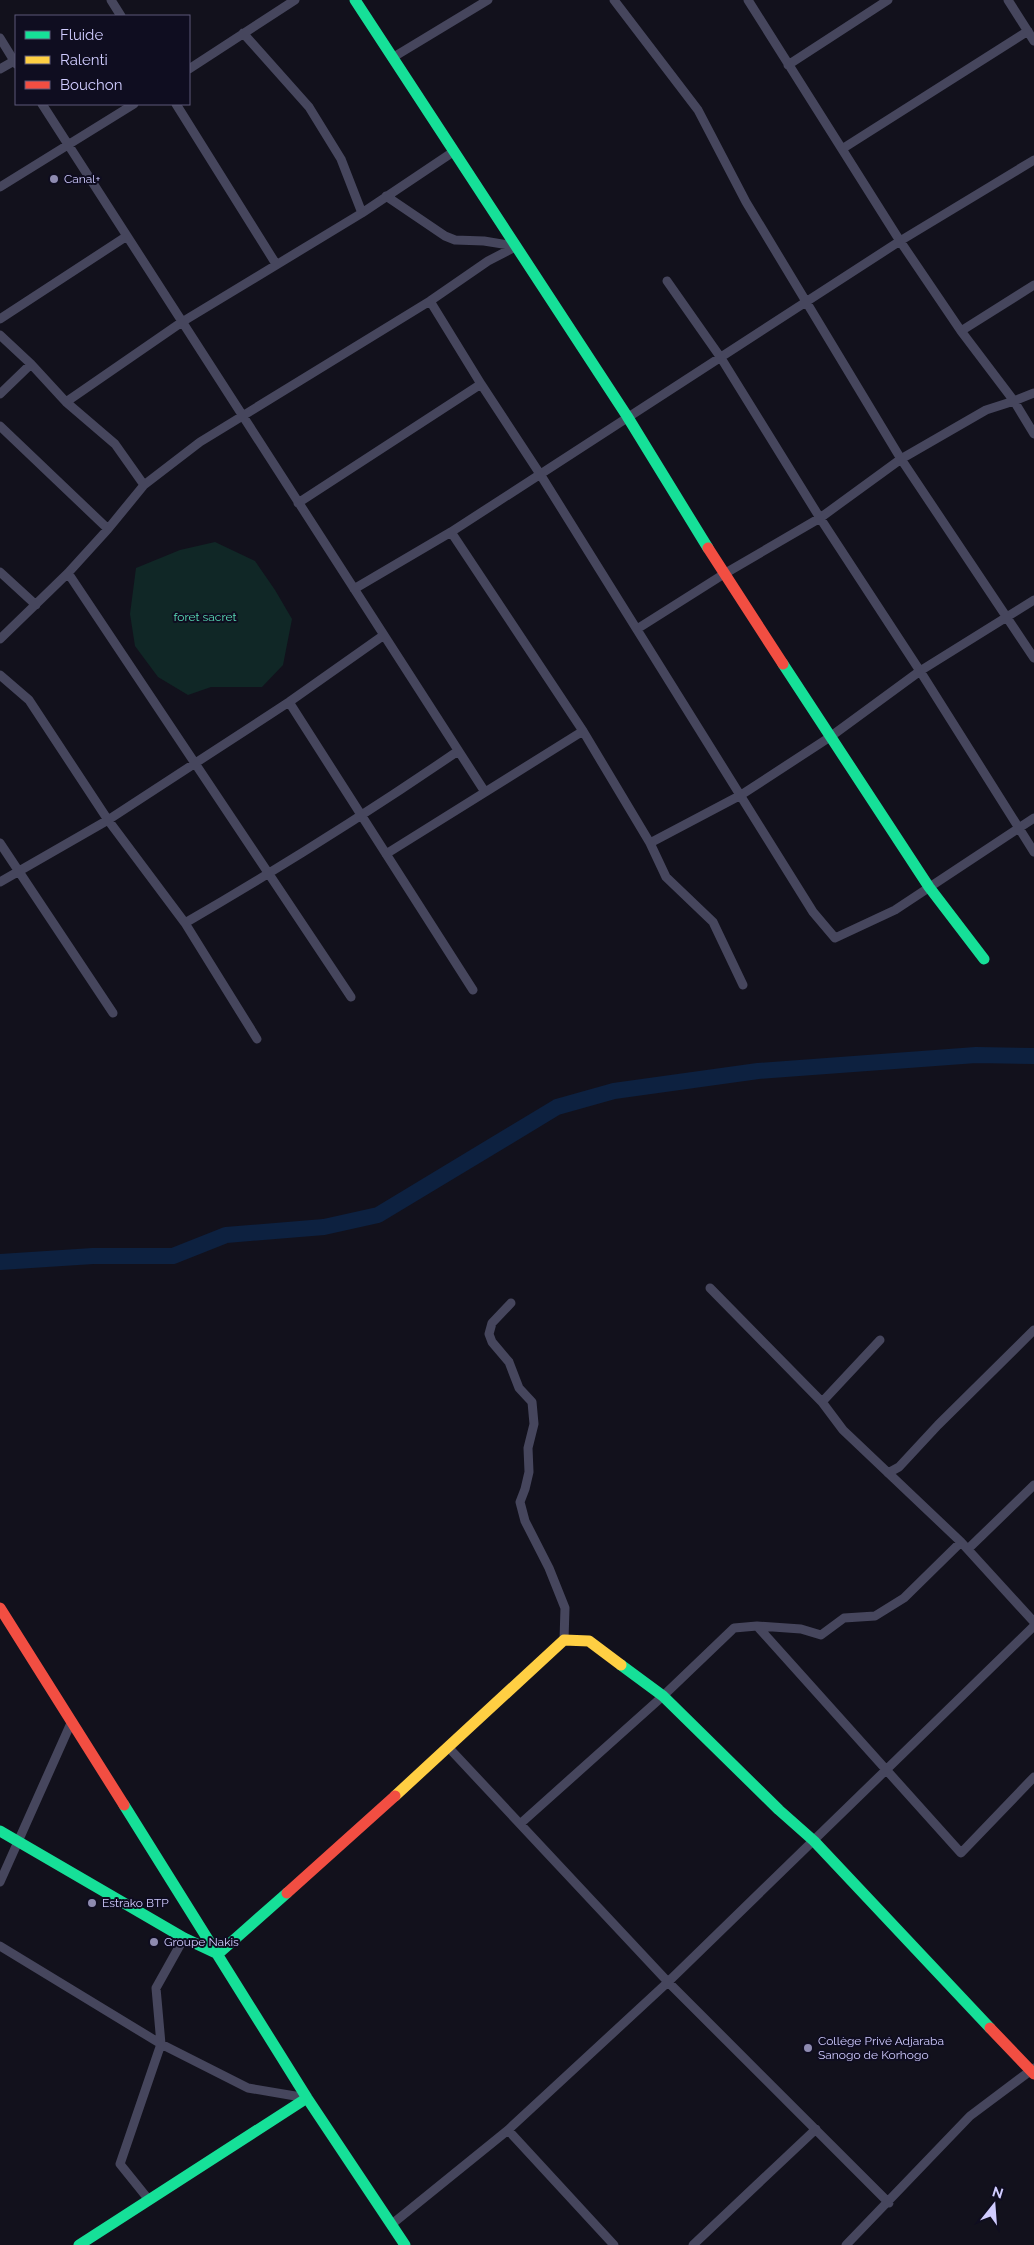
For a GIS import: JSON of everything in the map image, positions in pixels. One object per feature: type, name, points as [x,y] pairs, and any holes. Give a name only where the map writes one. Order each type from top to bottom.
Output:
[{"type":"street","points":[[111,0],[121,15]]},
{"type":"street","points":[[190,68],[295,0]]},
{"type":"street","points":[[355,0],[627,416],[724,574],[830,737],[929,887],[984,959]]},
{"type":"street","points":[[392,58],[488,0]]},
{"type":"street","points":[[614,0],[698,110],[746,202],[901,459],[1034,658]]},
{"type":"street","points":[[748,0],[900,241],[961,330],[1014,402],[1034,434]]},
{"type":"street","points":[[788,64],[888,0]]},
{"type":"street","points":[[1008,0],[1034,41]]},
{"type":"street","points":[[842,149],[1028,31]]},
{"type":"street","points":[[243,33],[309,107],[341,160],[362,213]]},
{"type":"street","points":[[0,38],[15,62],[0,69]]},
{"type":"street","points":[[43,105],[485,792]]},
{"type":"street","points":[[0,186],[132,105]]},
{"type":"street","points":[[177,105],[276,264]]},
{"type":"street","points":[[66,402],[182,322],[362,213],[453,152]]},
{"type":"street","points":[[354,589],[451,532],[627,416],[808,303],[900,241],[1034,160]]},
{"type":"street","points":[[386,196],[445,236],[455,240],[515,246]]},
{"type":"street","points":[[0,319],[128,236]]},
{"type":"street","points":[[0,639],[68,573],[108,529],[144,485],[200,442],[430,301],[488,261],[515,246]]},
{"type":"street","points":[[667,281],[721,358],[820,518],[920,671],[1034,852]]},
{"type":"street","points":[[961,330],[1034,285]]},
{"type":"street","points":[[430,301],[813,912],[835,938],[895,910],[1034,818]]},
{"type":"street","points":[[0,335],[31,364],[66,402],[115,444],[144,485]]},
{"type":"street","points":[[0,394],[31,364]]},
{"type":"street","points":[[298,503],[481,384]]},
{"type":"street","points":[[637,629],[724,574],[820,518],[901,459],[986,410],[1014,402],[1034,393]]},
{"type":"street","points":[[0,426],[108,529]]},
{"type":"street","points":[[451,532],[583,731],[650,843],[666,877],[713,922],[743,985]]},
{"type":"street","points":[[0,572],[36,605]]},
{"type":"street","points":[[68,573],[351,997]]},
{"type":"street","points":[[650,843],[740,795],[830,737],[920,671],[1034,600]]},
{"type":"street","points":[[0,882],[108,820],[289,702],[384,635]]},
{"type":"street","points":[[0,675],[29,700],[108,820],[184,923],[257,1039]]},
{"type":"street","points":[[289,702],[473,990]]},
{"type":"street","points":[[386,854],[583,731]]},
{"type":"street","points":[[184,923],[269,874],[362,816],[458,751]]},
{"type":"street","points":[[0,844],[113,1013]]},
{"type":"street","points":[[710,1288],[822,1402],[843,1430],[968,1549],[1034,1622]]},
{"type":"street","points":[[218,1954],[449,1748],[564,1640],[565,1608],[549,1568],[525,1521],[520,1502],[526,1489],[529,1472],[528,1448],[534,1424],[532,1402],[519,1388],[508,1362],[492,1342],[489,1334],[492,1323],[511,1303]]},
{"type":"street","points":[[888,1473],[899,1467],[938,1424],[1034,1330]]},
{"type":"street","points":[[822,1402],[880,1340]]},
{"type":"street","points":[[968,1549],[1034,1485]]},
{"type":"street","points":[[520,1824],[664,1696],[734,1628],[757,1626],[801,1629],[821,1634],[844,1618],[875,1616],[904,1598],[961,1542]]},
{"type":"street","points":[[0,1610],[307,2098],[405,2245]]},
{"type":"street","points":[[757,1626],[961,1853],[1034,1777]]},
{"type":"street","points":[[392,2224],[508,2130],[668,1982],[1034,1626]]},
{"type":"street","points":[[564,1640],[589,1641],[664,1696],[779,1810],[814,1841],[1033,2071],[970,2116],[889,2203],[846,2245]]},
{"type":"street","points":[[0,1882],[71,1723]]},
{"type":"street","points":[[449,1748],[668,1982],[889,2203]]},
{"type":"street","points":[[0,1831],[184,1938],[218,1954]]},
{"type":"street","points":[[148,2200],[120,2164],[160,2044],[156,1988],[184,1938]]},
{"type":"street","points":[[0,1946],[160,2044],[248,2088],[307,2098]]},
{"type":"street","points":[[79,2245],[307,2098]]},
{"type":"street","points":[[693,2245],[816,2129]]},
{"type":"street","points":[[508,2130],[614,2245]]},
{"type":"green space","name":"foret sacret","points":[[215,542],[255,561],[292,619],[283,665],[262,687],[211,687],[188,695],[158,677],[135,646],[130,614],[136,568],[180,550]]},
{"type":"waterway","points":[[0,1262],[93,1256],[173,1256],[226,1235],[324,1227],[378,1215],[557,1107],[614,1091],[758,1071],[976,1055],[1034,1056]]},
{"type":"traffic: fast","points":[[355,0],[627,416],[708,548]]},
{"type":"traffic: fast","points":[[783,664],[929,887],[984,959]]},
{"type":"traffic: fast","points":[[621,1665],[663,1696],[779,1810],[814,1841],[990,2028]]},
{"type":"traffic: fast","points":[[124,1805],[307,2098],[405,2245]]},
{"type":"traffic: fast","points":[[0,1831],[184,1938],[218,1954],[287,1893]]},
{"type":"traffic: fast","points":[[79,2245],[307,2098]]},
{"type":"traffic: slow","points":[[395,1796],[564,1640],[589,1641],[621,1665]]},
{"type":"traffic: jam","points":[[708,548],[783,664]]},
{"type":"traffic: jam","points":[[0,1608],[124,1805]]},
{"type":"traffic: jam","points":[[287,1893],[395,1796]]},
{"type":"traffic: jam","points":[[990,2028],[1034,2074]]},
{"type":"place","name":"Canal+","points":[[54,179]]},
{"type":"place","name":"Estrako BTP","points":[[92,1903]]},
{"type":"place","name":"Groupe Nakis","points":[[154,1942]]},
{"type":"place","name":"Collège Privé Adjaraba Sanogo de Korhogo","points":[[808,2048]]}]
